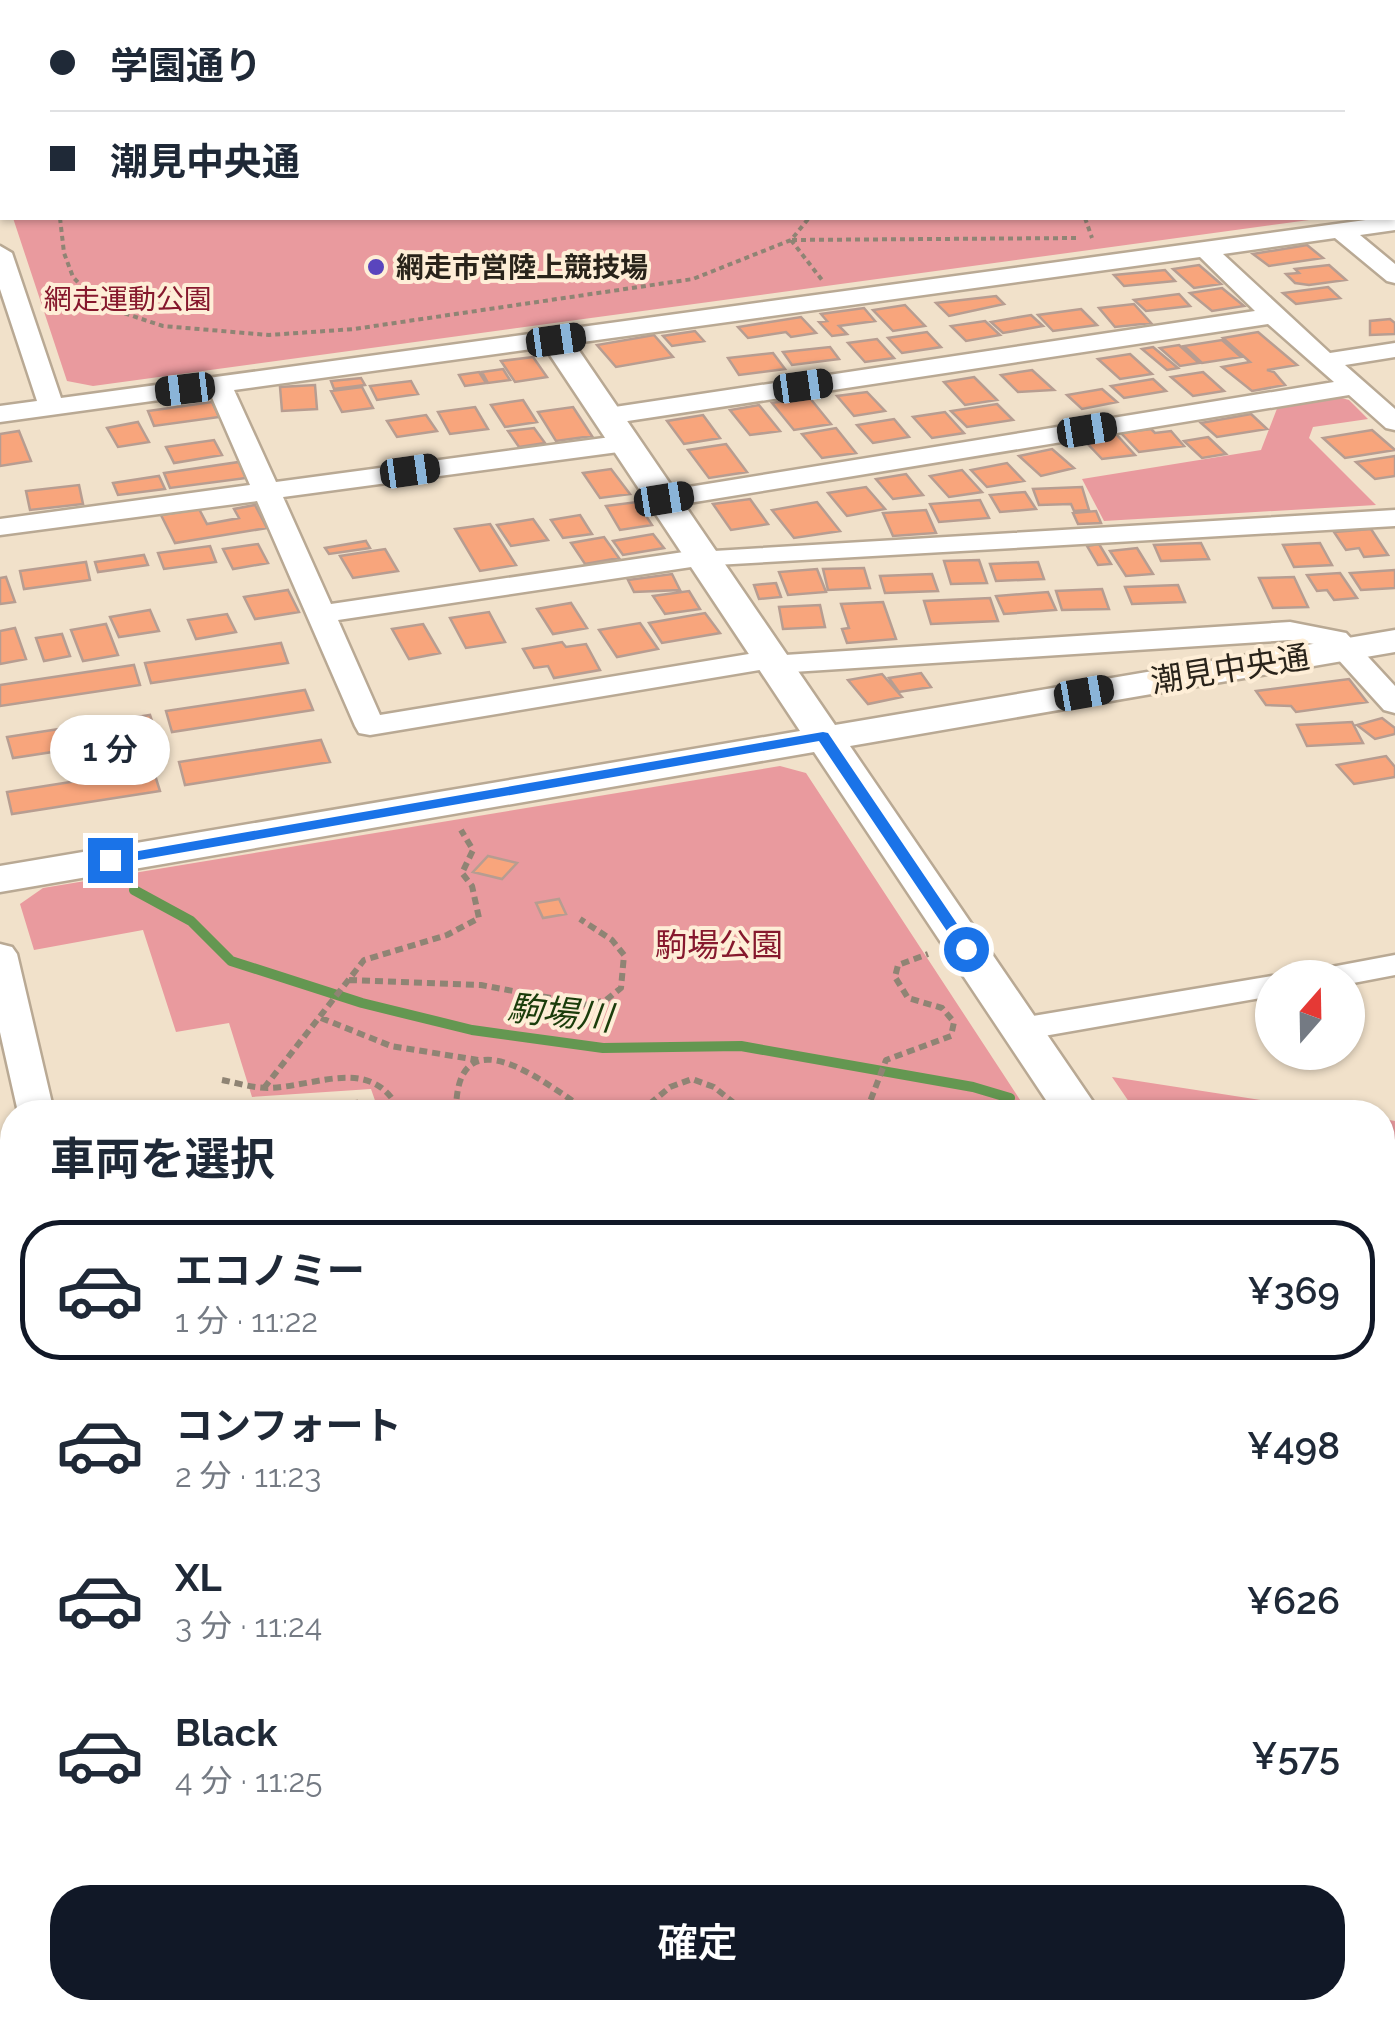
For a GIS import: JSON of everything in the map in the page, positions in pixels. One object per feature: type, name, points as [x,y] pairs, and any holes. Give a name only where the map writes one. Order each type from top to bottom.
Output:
[{"type":"street","points":[[0,414],[1395,223]]},
{"type":"street","points":[[1340,231],[1395,276]]},
{"type":"street","points":[[1205,250],[1273,316],[1395,422]]},
{"type":"street","points":[[1,257],[51,406]]},
{"type":"street","points":[[0,528],[267,490],[1273,316]]},
{"type":"street","points":[[556,340],[1068,1100]]},
{"type":"street","points":[[1326,361],[1395,350]]},
{"type":"street","points":[[219,384],[370,726],[775,662],[1290,631],[1336,639],[1395,704]]},
{"type":"street","points":[[664,499],[1356,386]]},
{"type":"street","points":[[323,614],[704,559],[1395,518]]},
{"type":"street","name":"潮見中央通","points":[[0,878],[1395,642]]},
{"type":"street","points":[[0,954],[33,1100]]},
{"type":"street","points":[[1365,970],[1395,965]]},
{"type":"street","points":[[1021,1030],[1255,989]]},
{"type":"path","points":[[60,220],[64,254],[72,276],[98,305],[163,326],[270,335],[354,329],[693,279],[791,240],[1006,242],[1107,236]]},
{"type":"path","points":[[791,240],[807,220]]},
{"type":"path","points":[[1086,220],[1092,238]]},
{"type":"path","points":[[791,240],[838,300]]},
{"type":"path","points":[[264,1088],[364,960],[448,935],[479,918],[472,886],[462,872],[473,850],[442,805]]},
{"type":"path","points":[[345,983],[450,982],[592,1006],[606,1002],[622,988],[624,956],[612,940],[580,919]]},
{"type":"path","points":[[870,1100],[886,1060],[951,1036],[954,1022],[942,1008],[908,998],[895,976],[898,965],[926,954],[966,949]]},
{"type":"path","points":[[321,1018],[391,1046],[529,1070],[572,1100]]},
{"type":"path","points":[[457,1100],[458,1080],[468,1067],[484,1060]]},
{"type":"path","points":[[222,1080],[264,1088],[339,1076],[367,1080],[388,1091],[393,1100]]},
{"type":"path","points":[[654,1100],[674,1082],[700,1079],[720,1088],[732,1100]]},
{"type":"green space","name":"網走運動公園","points":[[14,220],[1309,220],[93,386],[67,381]]},
{"type":"green space","points":[[1338,397],[1349,400],[1368,419],[1313,427],[1309,438],[1376,505],[1104,521],[1082,479],[1261,450],[1278,406]]},
{"type":"green space","name":"駒場公園","points":[[780,766],[806,773],[1020,1100],[375,1100],[371,1089],[252,1097],[229,1023],[176,1032],[143,930],[34,950],[20,904],[43,888]]},
{"type":"green space","points":[[1112,1077],[1261,1100],[1128,1100]]},
{"type":"building","points":[[1307,245],[1323,258],[1269,266],[1253,254]]},
{"type":"building","points":[[1199,265],[1221,284],[1194,288],[1173,269]]},
{"type":"building","points":[[1329,265],[1346,280],[1309,285],[1295,283],[1286,274],[1299,273],[1295,269]]},
{"type":"building","points":[[1165,270],[1175,281],[1124,286],[1114,275]]},
{"type":"building","points":[[1328,287],[1340,298],[1296,304],[1283,293]]},
{"type":"building","points":[[1222,288],[1244,306],[1212,311],[1190,293]]},
{"type":"building","points":[[1179,294],[1190,306],[1146,311],[1134,300]]},
{"type":"building","points":[[996,296],[1004,304],[949,316],[936,303]]},
{"type":"building","points":[[1134,304],[1151,323],[1115,327],[1099,308]]},
{"type":"building","points":[[905,305],[925,326],[893,331],[873,310]]},
{"type":"building","points":[[864,308],[875,321],[839,326],[847,334],[832,336],[819,322],[827,321],[821,314]]},
{"type":"building","points":[[1081,309],[1097,325],[1053,331],[1038,315]]},
{"type":"building","points":[[1031,315],[1043,326],[1003,333],[991,322]]},
{"type":"building","points":[[801,317],[816,333],[791,337],[786,332],[748,338],[738,327]]},
{"type":"building","points":[[1390,319],[1395,323],[1395,334],[1370,335],[1370,321]]},
{"type":"building","points":[[985,321],[1000,335],[966,341],[951,326]]},
{"type":"building","points":[[695,331],[704,341],[672,346],[663,336]]},
{"type":"building","points":[[927,332],[941,347],[902,353],[888,338]]},
{"type":"building","points":[[1258,332],[1297,365],[1267,370],[1285,385],[1252,391],[1222,367],[1250,362],[1223,338]]},
{"type":"building","points":[[654,335],[673,357],[616,367],[597,345]]},
{"type":"building","points":[[877,339],[894,358],[865,362],[848,343]]},
{"type":"building","points":[[1222,340],[1241,357],[1202,363],[1184,346]]},
{"type":"building","points":[[1179,345],[1199,363],[1180,366],[1160,348]]},
{"type":"building","points":[[830,347],[839,359],[792,365],[783,352]]},
{"type":"building","points":[[1153,347],[1178,368],[1167,370],[1142,349]]},
{"type":"building","points":[[773,353],[785,369],[739,375],[728,358]]},
{"type":"building","points":[[1130,354],[1152,374],[1120,379],[1098,359]]},
{"type":"building","points":[[533,357],[547,377],[515,382],[501,361]]},
{"type":"building","points":[[503,369],[510,380],[488,383],[482,372]]},
{"type":"building","points":[[1032,370],[1054,390],[1018,392],[1001,375]]},
{"type":"building","points":[[479,372],[486,383],[465,386],[459,375]]},
{"type":"building","points":[[1203,372],[1224,391],[1193,396],[1171,377]]},
{"type":"building","points":[[974,377],[997,400],[965,405],[944,382]]},
{"type":"building","points":[[361,378],[365,385],[334,389],[331,381]]},
{"type":"building","points":[[1153,379],[1166,391],[1124,398],[1111,386]]},
{"type":"building","points":[[411,381],[418,394],[377,400],[370,386]]},
{"type":"building","points":[[315,385],[317,409],[282,411],[280,387]]},
{"type":"building","points":[[362,387],[373,408],[342,412],[331,391]]},
{"type":"building","points":[[1102,389],[1117,402],[1082,409],[1067,395]]},
{"type":"building","points":[[867,392],[885,411],[854,416],[837,396]]},
{"type":"building","points":[[809,397],[831,424],[794,430],[772,403]]},
{"type":"building","points":[[523,400],[537,422],[505,427],[491,405]]},
{"type":"building","points":[[212,402],[219,417],[154,426],[148,411]]},
{"type":"building","points":[[997,404],[1013,420],[967,427],[951,411]]},
{"type":"building","points":[[759,405],[780,431],[750,435],[730,410]]},
{"type":"building","points":[[475,407],[488,429],[450,434],[438,412]]},
{"type":"building","points":[[573,407],[592,436],[556,441],[538,412]]},
{"type":"building","points":[[945,412],[964,433],[932,438],[913,417]]},
{"type":"building","points":[[1251,414],[1267,429],[1217,437],[1201,423]]},
{"type":"building","points":[[426,415],[437,431],[397,437],[387,421]]},
{"type":"building","points":[[703,415],[720,438],[684,444],[667,421]]},
{"type":"building","points":[[894,419],[909,437],[873,443],[857,425]]},
{"type":"building","points":[[138,422],[149,442],[118,447],[107,428]]},
{"type":"building","points":[[534,428],[545,443],[519,447],[508,431]]},
{"type":"building","points":[[836,428],[856,453],[822,458],[802,434]]},
{"type":"building","points":[[1151,429],[1155,433],[1171,431],[1184,446],[1139,452],[1121,433]]},
{"type":"building","points":[[1372,430],[1395,450],[1345,458],[1323,438]]},
{"type":"building","points":[[19,431],[31,461],[0,466],[0,434]]},
{"type":"building","points":[[1116,434],[1135,455],[1102,459],[1083,439]]},
{"type":"building","points":[[1208,437],[1226,454],[1202,458],[1184,441]]},
{"type":"building","points":[[214,440],[222,455],[174,463],[166,447]]},
{"type":"building","points":[[726,444],[747,472],[709,478],[688,450]]},
{"type":"building","points":[[1052,449],[1074,468],[1041,476],[1019,456]]},
{"type":"building","points":[[1395,456],[1395,476],[1375,479],[1356,462]]},
{"type":"building","points":[[239,462],[246,478],[170,488],[164,473]]},
{"type":"building","points":[[1007,463],[1024,481],[987,487],[971,470]]},
{"type":"building","points":[[611,469],[630,494],[600,498],[583,473]]},
{"type":"building","points":[[962,470],[982,492],[949,497],[930,476]]},
{"type":"building","points":[[906,474],[923,495],[893,499],[876,479]]},
{"type":"building","points":[[159,476],[165,489],[118,495],[113,483]]},
{"type":"building","points":[[79,485],[83,504],[30,510],[26,491]]},
{"type":"building","points":[[866,487],[885,509],[847,516],[828,493]]},
{"type":"building","points":[[1082,487],[1089,510],[1074,511],[1071,504],[1039,505],[1033,489]]},
{"type":"building","points":[[1025,492],[1036,509],[1000,512],[990,495]]},
{"type":"building","points":[[750,499],[768,524],[731,530],[713,504]]},
{"type":"building","points":[[980,500],[989,518],[939,522],[930,504]]},
{"type":"building","points":[[637,502],[652,525],[620,530],[606,506]]},
{"type":"building","points":[[817,502],[840,531],[794,538],[772,510]]},
{"type":"building","points":[[255,505],[267,528],[175,543],[161,515],[199,509],[207,524],[239,518],[234,509]]},
{"type":"building","points":[[926,510],[936,533],[893,536],[883,513]]},
{"type":"building","points":[[1096,511],[1101,523],[1078,524],[1073,513]]},
{"type":"building","points":[[580,515],[592,534],[563,538],[551,520]]},
{"type":"building","points":[[533,519],[548,540],[511,546],[497,525]]},
{"type":"building","points":[[490,524],[516,565],[480,571],[455,529]]},
{"type":"building","points":[[1371,529],[1388,555],[1364,557],[1359,548],[1346,550],[1334,532]]},
{"type":"building","points":[[653,534],[664,548],[623,555],[613,541]]},
{"type":"building","points":[[604,537],[619,558],[585,564],[571,543]]},
{"type":"building","points":[[366,541],[370,548],[329,554],[325,548]]},
{"type":"building","points":[[1201,543],[1209,559],[1161,561],[1154,545]]},
{"type":"building","points":[[1320,543],[1332,565],[1294,567],[1283,545]]},
{"type":"building","points":[[258,544],[268,563],[233,569],[223,549]]},
{"type":"building","points":[[1099,544],[1111,564],[1098,565],[1087,546]]},
{"type":"building","points":[[210,546],[216,562],[164,569],[158,553]]},
{"type":"building","points":[[1137,548],[1153,574],[1126,576],[1110,551]]},
{"type":"building","points":[[385,549],[398,571],[353,578],[340,556]]},
{"type":"building","points":[[144,555],[148,565],[98,572],[95,562]]},
{"type":"building","points":[[979,560],[987,583],[951,584],[944,561]]},
{"type":"building","points":[[86,562],[90,580],[24,589],[20,571]]},
{"type":"building","points":[[1038,562],[1044,579],[996,581],[990,564]]},
{"type":"building","points":[[864,568],[870,588],[828,590],[823,569]]},
{"type":"building","points":[[817,569],[826,592],[788,595],[779,572]]},
{"type":"building","points":[[1395,570],[1395,588],[1361,590],[1350,573]]},
{"type":"building","points":[[1340,573],[1357,598],[1334,600],[1327,590],[1317,591],[1307,575]]},
{"type":"building","points":[[672,574],[680,590],[634,592],[628,580]]},
{"type":"building","points":[[932,574],[938,591],[885,593],[880,576]]},
{"type":"building","points":[[6,577],[15,602],[0,604],[0,578]]},
{"type":"building","points":[[1294,577],[1308,607],[1273,608],[1259,578]]},
{"type":"building","points":[[776,583],[781,597],[759,599],[754,585]]},
{"type":"building","points":[[1178,585],[1185,602],[1132,604],[1125,587]]},
{"type":"building","points":[[1102,589],[1109,609],[1062,610],[1056,591]]},
{"type":"building","points":[[288,590],[299,612],[255,619],[244,597]]},
{"type":"building","points":[[689,591],[700,609],[665,614],[653,596]]},
{"type":"building","points":[[1048,592],[1056,610],[1004,614],[996,596]]},
{"type":"building","points":[[990,598],[998,621],[931,624],[924,601]]},
{"type":"building","points":[[883,602],[896,639],[847,643],[842,629],[849,628],[841,604]]},
{"type":"building","points":[[571,603],[587,628],[553,634],[537,609]]},
{"type":"building","points":[[820,605],[825,627],[783,629],[779,607]]},
{"type":"building","points":[[150,610],[159,631],[119,637],[110,617]]},
{"type":"building","points":[[489,612],[505,642],[466,648],[450,618]]},
{"type":"building","points":[[705,613],[720,633],[662,643],[649,623]]},
{"type":"building","points":[[227,614],[236,632],[196,639],[188,620]]},
{"type":"building","points":[[640,623],[658,649],[617,657],[599,630]]},
{"type":"building","points":[[106,624],[118,655],[83,661],[71,630]]},
{"type":"building","points":[[423,624],[440,653],[409,659],[392,629]]},
{"type":"building","points":[[15,628],[26,659],[0,664],[0,631]]},
{"type":"building","points":[[62,634],[70,656],[44,661],[36,638]]},
{"type":"building","points":[[562,642],[566,647],[586,644],[600,670],[554,678],[548,666],[534,668],[523,649]]},
{"type":"building","points":[[281,643],[288,663],[151,683],[145,663]]},
{"type":"building","points":[[134,665],[140,685],[0,706],[0,685]]},
{"type":"building","points":[[921,673],[931,687],[899,692],[889,678]]},
{"type":"building","points":[[882,674],[902,697],[868,704],[848,680]]},
{"type":"building","points":[[1349,679],[1367,702],[1296,712],[1291,706],[1266,705],[1256,691]]},
{"type":"building","points":[[305,690],[313,710],[172,732],[166,711]]},
{"type":"building","points":[[150,715],[157,736],[13,758],[7,737]]},
{"type":"building","points":[[1382,718],[1395,728],[1395,734],[1375,739],[1357,725]]},
{"type":"building","points":[[1352,722],[1363,743],[1307,746],[1297,725]]},
{"type":"building","points":[[321,740],[330,762],[185,785],[179,762]]},
{"type":"building","points":[[1386,756],[1395,767],[1395,777],[1354,784],[1337,765]]},
{"type":"building","points":[[153,769],[160,791],[12,814],[7,792]]},
{"type":"building","points":[[488,856],[517,863],[502,879],[473,872]]},
{"type":"building","points":[[559,899],[566,914],[543,918],[536,903]]},
{"type":"waterway","name":"駒場川","points":[[134,890],[191,921],[231,961],[362,1003],[472,1030],[603,1048],[741,1046],[973,1087],[1010,1098]]},
{"type":"place","name":"網走市営陸上競技場","points":[[376,267]]},
{"type":"route","points":[[110,860],[823,736],[966,949]]}]
